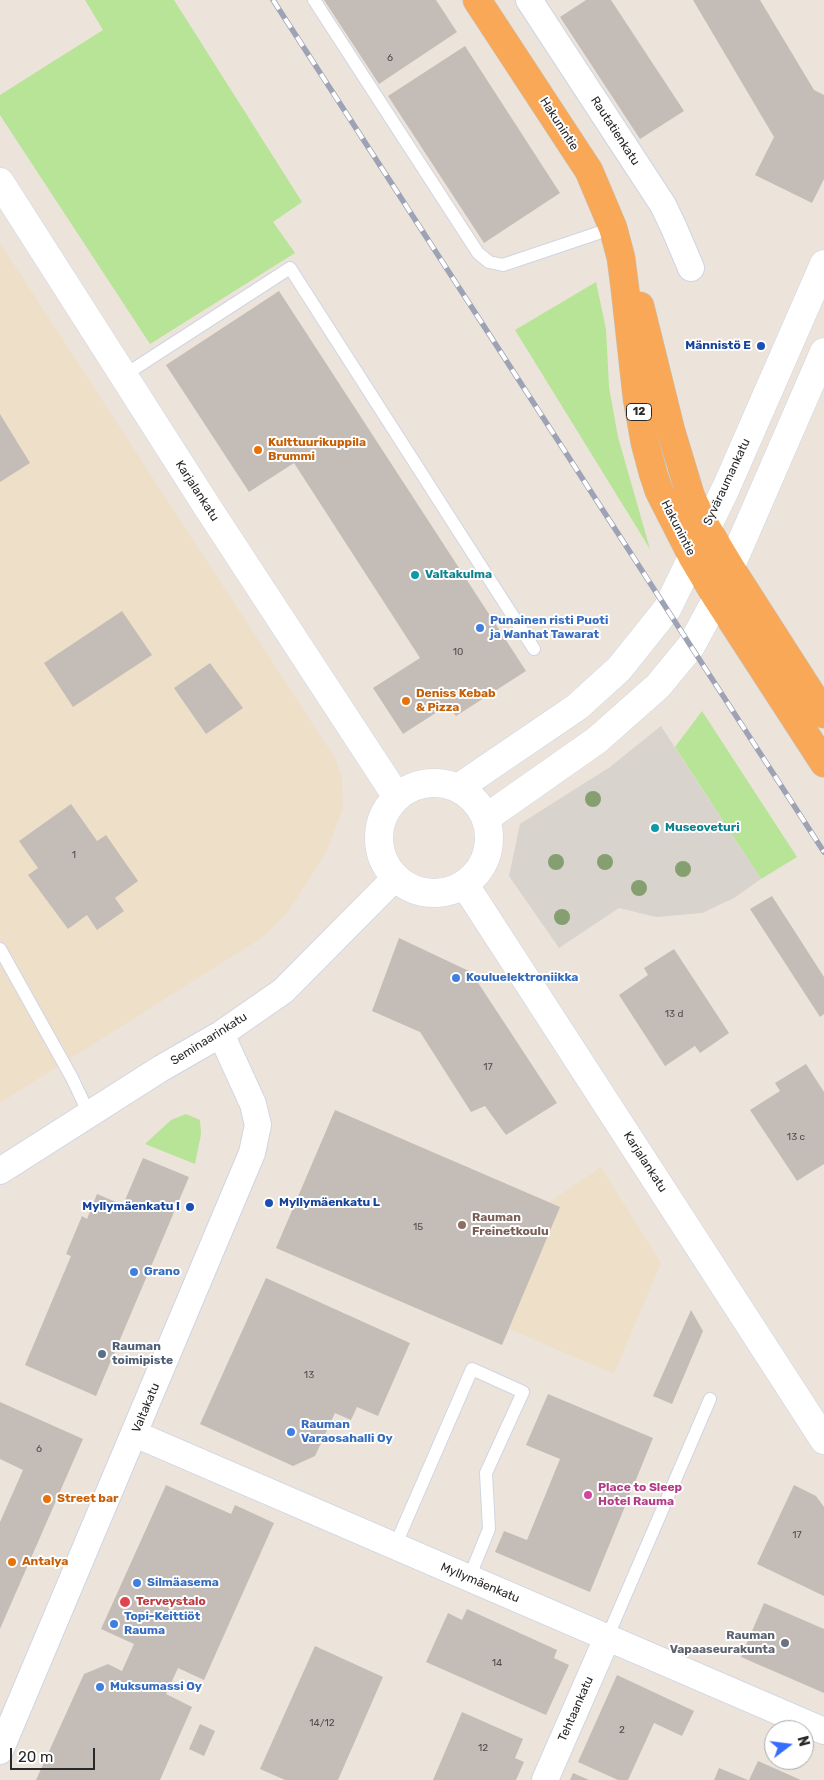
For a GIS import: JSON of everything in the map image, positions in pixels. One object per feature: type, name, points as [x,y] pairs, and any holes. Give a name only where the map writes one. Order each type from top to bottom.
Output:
[{"type":"highway","name":"Hakunintie","points":[[477,0],[589,171],[614,228],[621,258],[636,398],[645,443],[659,491],[716,598],[824,763]]},
{"type":"highway","name":"Hakunintie","points":[[621,258],[642,311],[680,465],[691,497],[730,567],[824,714]]},
{"type":"main road","name":"Karjalankatu","points":[[0,182],[208,508],[397,797]]},
{"type":"main road","name":"Syväraumankatu","points":[[458,788],[576,707],[619,669],[667,609],[726,488],[824,264]]},
{"type":"main road","points":[[486,818],[597,740],[658,686],[691,646],[716,598],[824,352]]},
{"type":"main road","points":[[426,783],[442,783],[458,788],[471,796],[482,809],[486,818],[490,842],[486,858],[478,872],[465,885],[446,892],[426,893],[408,887],[396,878],[385,863],[379,843],[380,825],[384,814],[397,797],[414,786],[426,783]]},
{"type":"main road","name":"Karjalankatu","points":[[465,885],[824,1440]]},
{"type":"street","name":"Rautatienkatu","points":[[529,0],[663,205],[691,268]]},
{"type":"street","name":"Seminaarinkatu","points":[[0,1171],[160,1069],[221,1034],[283,991],[396,878]]},
{"type":"street","name":"Valtakatu","points":[[0,1751],[252,1154],[258,1125],[252,1104],[221,1034]]},
{"type":"street","name":"Myllymäenkatu","points":[[135,1434],[824,1731]]},
{"type":"street","name":"Tehtaankatu","points":[[545,1780],[607,1638]]},
{"type":"lane","points":[[314,0],[478,253],[489,262],[503,265],[614,228]]},
{"type":"lane","points":[[123,376],[290,268],[534,649]]},
{"type":"lane","points":[[0,949],[72,1078],[89,1114]]},
{"type":"lane","points":[[395,1546],[472,1369],[523,1392],[486,1473],[489,1529],[469,1578]]},
{"type":"lane","points":[[607,1638],[710,1399]]},
{"type":"shaded area","points":[[0,243],[335,758],[342,778],[343,808],[326,853],[288,912],[263,937],[0,1103]]},
{"type":"shaded area","points":[[661,726],[761,879],[734,898],[702,913],[656,917],[619,908],[559,948],[509,876],[520,824],[610,767]]},
{"type":"shaded area","name":"Rauman Freinetkoulu","points":[[335,1110],[549,1202],[601,1167],[661,1263],[614,1374],[509,1329],[502,1345],[276,1248]]},
{"type":"green space","points":[[85,0],[174,0],[302,202],[273,222],[295,253],[150,344],[0,115],[0,95],[103,30]]},
{"type":"green space","points":[[596,282],[606,329],[609,387],[618,437],[650,549],[515,330]]},
{"type":"green space","points":[[702,711],[797,857],[761,879],[675,747]]},
{"type":"green space","points":[[186,1114],[200,1120],[201,1134],[195,1164],[145,1144],[171,1120]]},
{"type":"building","points":[[324,0],[436,0],[457,32],[379,84]]},
{"type":"building","points":[[586,0],[611,0],[684,111],[640,139],[560,17]]},
{"type":"building","points":[[693,0],[760,0],[814,90],[824,95],[824,179],[812,203],[755,175],[774,137]]},
{"type":"building","points":[[465,46],[560,193],[484,243],[388,96]]},
{"type":"building","name":"Valtakulma","points":[[279,291],[526,671],[456,716],[448,705],[403,734],[373,688],[420,658],[294,463],[249,492],[166,365]]},
{"type":"building","points":[[0,414],[30,463],[0,482]]},
{"type":"building","points":[[122,611],[152,655],[73,707],[44,663]]},
{"type":"building","points":[[210,663],[243,708],[206,734],[174,688]]},
{"type":"building","points":[[71,804],[97,841],[106,835],[138,881],[115,898],[124,911],[97,930],[87,915],[68,929],[28,875],[38,868],[19,841]]},
{"type":"building","points":[[772,896],[824,977],[824,1014],[820,1017],[750,909]]},
{"type":"building","points":[[399,938],[471,972],[557,1103],[506,1135],[485,1106],[471,1112],[420,1032],[372,1011]]},
{"type":"building","points":[[674,949],[729,1033],[700,1053],[695,1046],[665,1066],[619,995],[648,975],[644,968]]},
{"type":"building","points":[[806,1064],[824,1092],[824,1164],[797,1181],[750,1110],[780,1091],[775,1083]]},
{"type":"building","name":"Rauman Freinetkoulu","points":[[335,1110],[560,1207],[502,1345],[276,1248]]},
{"type":"building","points":[[143,1158],[189,1177],[96,1396],[25,1365],[71,1256],[66,1254],[82,1216],[87,1219],[97,1194],[123,1205]]},
{"type":"building","points":[[266,1278],[410,1343],[378,1416],[357,1407],[351,1420],[335,1413],[315,1456],[293,1466],[200,1424]]},
{"type":"building","points":[[691,1310],[703,1331],[672,1404],[653,1396]]},
{"type":"building","name":"Place to Sleep Hotel Rauma","points":[[548,1394],[653,1438],[590,1592],[495,1552],[504,1531],[527,1540],[560,1459],[526,1445]]},
{"type":"building","points":[[0,1402],[83,1439],[0,1629],[0,1522],[23,1470],[0,1459]]},
{"type":"building","points":[[166,1485],[231,1514],[235,1505],[274,1523],[204,1680],[178,1668],[166,1694],[192,1707],[160,1780],[36,1780],[84,1674],[108,1664],[122,1671],[134,1644],[101,1629]]},
{"type":"building","points":[[794,1485],[816,1496],[824,1507],[824,1596],[757,1564]]},
{"type":"building","name":"Rauman Vapaaseurakunta","points":[[764,1603],[824,1629],[824,1693],[741,1657]]},
{"type":"building","points":[[467,1609],[557,1650],[554,1658],[569,1665],[546,1715],[426,1662],[448,1613],[462,1620]]},
{"type":"building","points":[[315,1646],[383,1677],[338,1780],[285,1780],[260,1769]]},
{"type":"building","points":[[617,1675],[694,1711],[682,1736],[654,1723],[628,1780],[618,1780],[578,1762]]},
{"type":"building","points":[[462,1712],[523,1739],[515,1758],[524,1762],[516,1780],[433,1780]]},
{"type":"building","points":[[200,1724],[215,1731],[204,1756],[189,1749]]},
{"type":"building","points":[[758,1761],[764,1764],[764,1770],[778,1770],[801,1780],[749,1780]]},
{"type":"building","points":[[719,1768],[748,1780],[714,1780]]},
{"type":"building","points":[[573,1773],[589,1780],[570,1780]]},
{"type":"railway","points":[[273,0],[824,852]]},
{"type":"place","name":"Männistö E","points":[[761,346]]},
{"type":"place","name":"Kulttuurikuppila Brummi","points":[[258,450]]},
{"type":"place","name":"Valtakulma","points":[[415,575]]},
{"type":"place","name":"Punainen risti Puoti ja Wanhat Tawarat","points":[[480,628]]},
{"type":"place","name":"Deniss Kebab & Pizza","points":[[406,701]]},
{"type":"place","name":"Museoveturi","points":[[655,828]]},
{"type":"place","name":"Kouluelektroniikka","points":[[456,978]]},
{"type":"place","name":"Myllymäenkatu L","points":[[269,1203]]},
{"type":"place","name":"Myllymäenkatu I","points":[[190,1207]]},
{"type":"place","name":"Rauman Freinetkoulu","points":[[462,1225]]},
{"type":"place","name":"Grano","points":[[134,1272]]},
{"type":"place","name":"Rauman toimipiste","points":[[102,1354]]},
{"type":"place","name":"Rauman Varaosahalli Oy","points":[[291,1432]]},
{"type":"place","name":"Place to Sleep Hotel Rauma","points":[[588,1495]]},
{"type":"place","name":"Street bar","points":[[47,1499]]},
{"type":"place","name":"Antalya","points":[[12,1562]]},
{"type":"place","name":"Silmäasema","points":[[137,1583]]},
{"type":"place","name":"Terveystalo","points":[[125,1602]]},
{"type":"place","name":"Topi-Keittiöt Rauma","points":[[114,1624]]},
{"type":"place","name":"Rauman Vapaaseurakunta","points":[[785,1643]]},
{"type":"place","name":"Muksumassi Oy","points":[[100,1687]]}]
